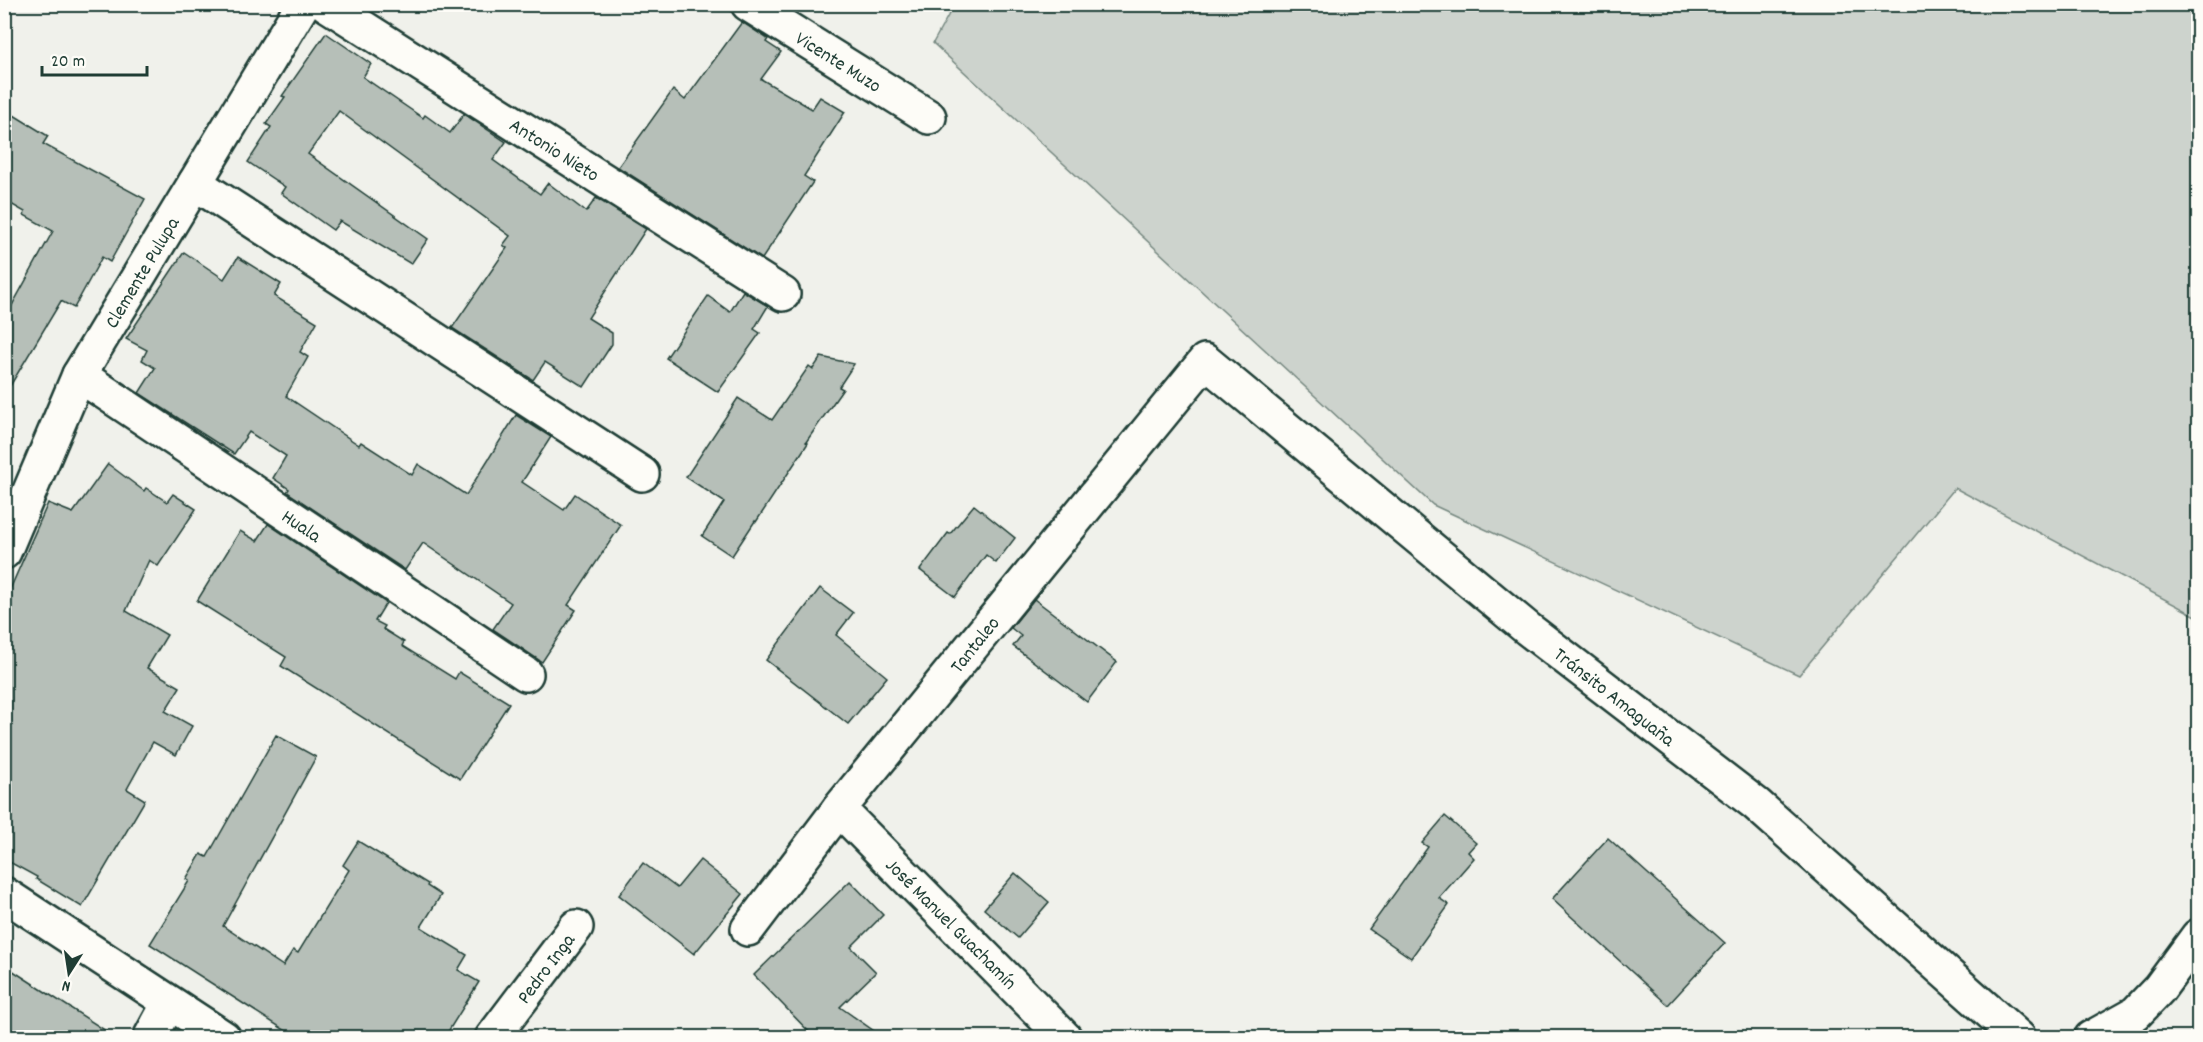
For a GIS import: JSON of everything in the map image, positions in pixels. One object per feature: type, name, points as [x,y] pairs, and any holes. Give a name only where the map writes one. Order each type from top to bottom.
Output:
[{"type":"street","name":"Clemente Pulupa","points":[[4,552],[79,375],[303,4]]},
{"type":"street","name":"Antonio Nieto","points":[[326,4],[783,294]]},
{"type":"street","name":"Vicente Muzo","points":[[748,4],[929,117]]},
{"type":"street","points":[[195,183],[642,474]]},
{"type":"street","name":"Tantaleo","points":[[748,929],[839,809],[1205,361]]},
{"type":"street","name":"Tránsito Amaguaña","points":[[1205,361],[1528,629],[1756,804],[2019,1038]]},
{"type":"street","name":"Huala","points":[[79,375],[526,674]]},
{"type":"street","name":"José Manuel Guachamín","points":[[839,809],[1065,1038]]},
{"type":"street","points":[[4,894],[224,1038]]},
{"type":"street","name":"Pedro Inga","points":[[492,1038],[576,927]]},
{"type":"street","points":[[2091,1038],[2136,1013],[2159,989],[2199,936]]},
{"type":"street","points":[[150,1038],[169,1003]]},
{"type":"shaded area","points":[[954,5],[2198,5],[2198,617],[1955,488],[1799,675],[1433,505],[933,43]]},
{"type":"building","points":[[742,22],[768,39],[766,42],[781,52],[761,79],[812,109],[820,97],[845,112],[804,176],[813,182],[762,259],[618,167],[673,90],[685,100]]},
{"type":"building","points":[[326,33],[371,64],[363,77],[423,118],[425,115],[450,133],[464,114],[506,142],[493,160],[540,194],[548,183],[586,212],[596,198],[646,229],[588,318],[612,333],[612,344],[584,387],[545,362],[533,380],[452,328],[507,248],[503,245],[510,236],[339,111],[308,154],[428,239],[411,264],[340,221],[333,230],[281,193],[285,187],[248,162],[271,127],[266,124],[285,97],[282,96]]},
{"type":"building","points":[[4,109],[48,136],[43,144],[145,199],[110,262],[102,257],[74,308],[61,301],[4,396],[4,320],[53,231],[24,215],[25,212],[4,200]]},
{"type":"building","points":[[184,252],[224,279],[238,257],[281,284],[274,296],[317,322],[300,352],[308,357],[286,396],[359,445],[361,442],[412,475],[418,464],[466,495],[516,415],[551,437],[522,482],[564,510],[575,494],[621,525],[568,605],[576,610],[542,662],[493,629],[511,603],[423,543],[405,570],[287,492],[289,489],[273,478],[286,456],[249,432],[234,454],[139,393],[155,368],[142,360],[147,350],[126,339]]},
{"type":"building","points":[[743,291],[768,306],[754,329],[760,333],[718,392],[666,358],[708,296],[730,312]]},
{"type":"building","points":[[821,357],[854,364],[839,387],[843,389],[732,556],[702,536],[724,502],[686,477],[738,398],[772,420],[809,366],[813,369]]},
{"type":"building","points":[[108,464],[144,491],[146,488],[167,502],[173,494],[196,509],[158,566],[149,560],[126,611],[167,635],[147,668],[180,687],[165,711],[192,726],[176,755],[153,742],[127,789],[145,800],[82,907],[36,879],[37,877],[4,859],[4,603],[48,503],[73,513]]},
{"type":"building","points":[[974,505],[1015,538],[996,563],[986,555],[955,597],[920,570],[948,533],[950,534]]},
{"type":"building","points":[[268,524],[386,603],[375,621],[385,626],[383,629],[404,642],[402,646],[455,679],[459,672],[509,703],[460,779],[281,666],[286,657],[197,601],[240,531],[257,541]]},
{"type":"building","points":[[820,588],[853,613],[836,635],[887,677],[848,724],[766,660]]},
{"type":"building","points":[[1034,599],[1117,662],[1087,702],[1013,646],[1021,636],[1011,628]]},
{"type":"building","points":[[276,735],[316,757],[223,926],[283,966],[293,950],[298,953],[349,870],[343,865],[358,841],[428,884],[427,886],[441,895],[421,927],[467,955],[458,970],[479,982],[444,1038],[297,1038],[150,944],[189,881],[186,879],[201,854],[207,857]]},
{"type":"building","points":[[1445,816],[1476,843],[1468,852],[1474,858],[1439,898],[1449,905],[1411,958],[1369,929],[1428,847],[1422,843]]},
{"type":"building","points":[[1608,838],[1725,943],[1668,1005],[1552,899]]},
{"type":"building","points":[[700,860],[743,894],[694,954],[619,895],[643,863],[677,888]]},
{"type":"building","points":[[1015,873],[1049,902],[1018,938],[984,909]]},
{"type":"building","points":[[850,881],[883,915],[851,947],[876,972],[840,1007],[884,1038],[815,1038],[754,975]]},
{"type":"building","points":[[4,965],[44,991],[117,1038],[4,1038]]}]
